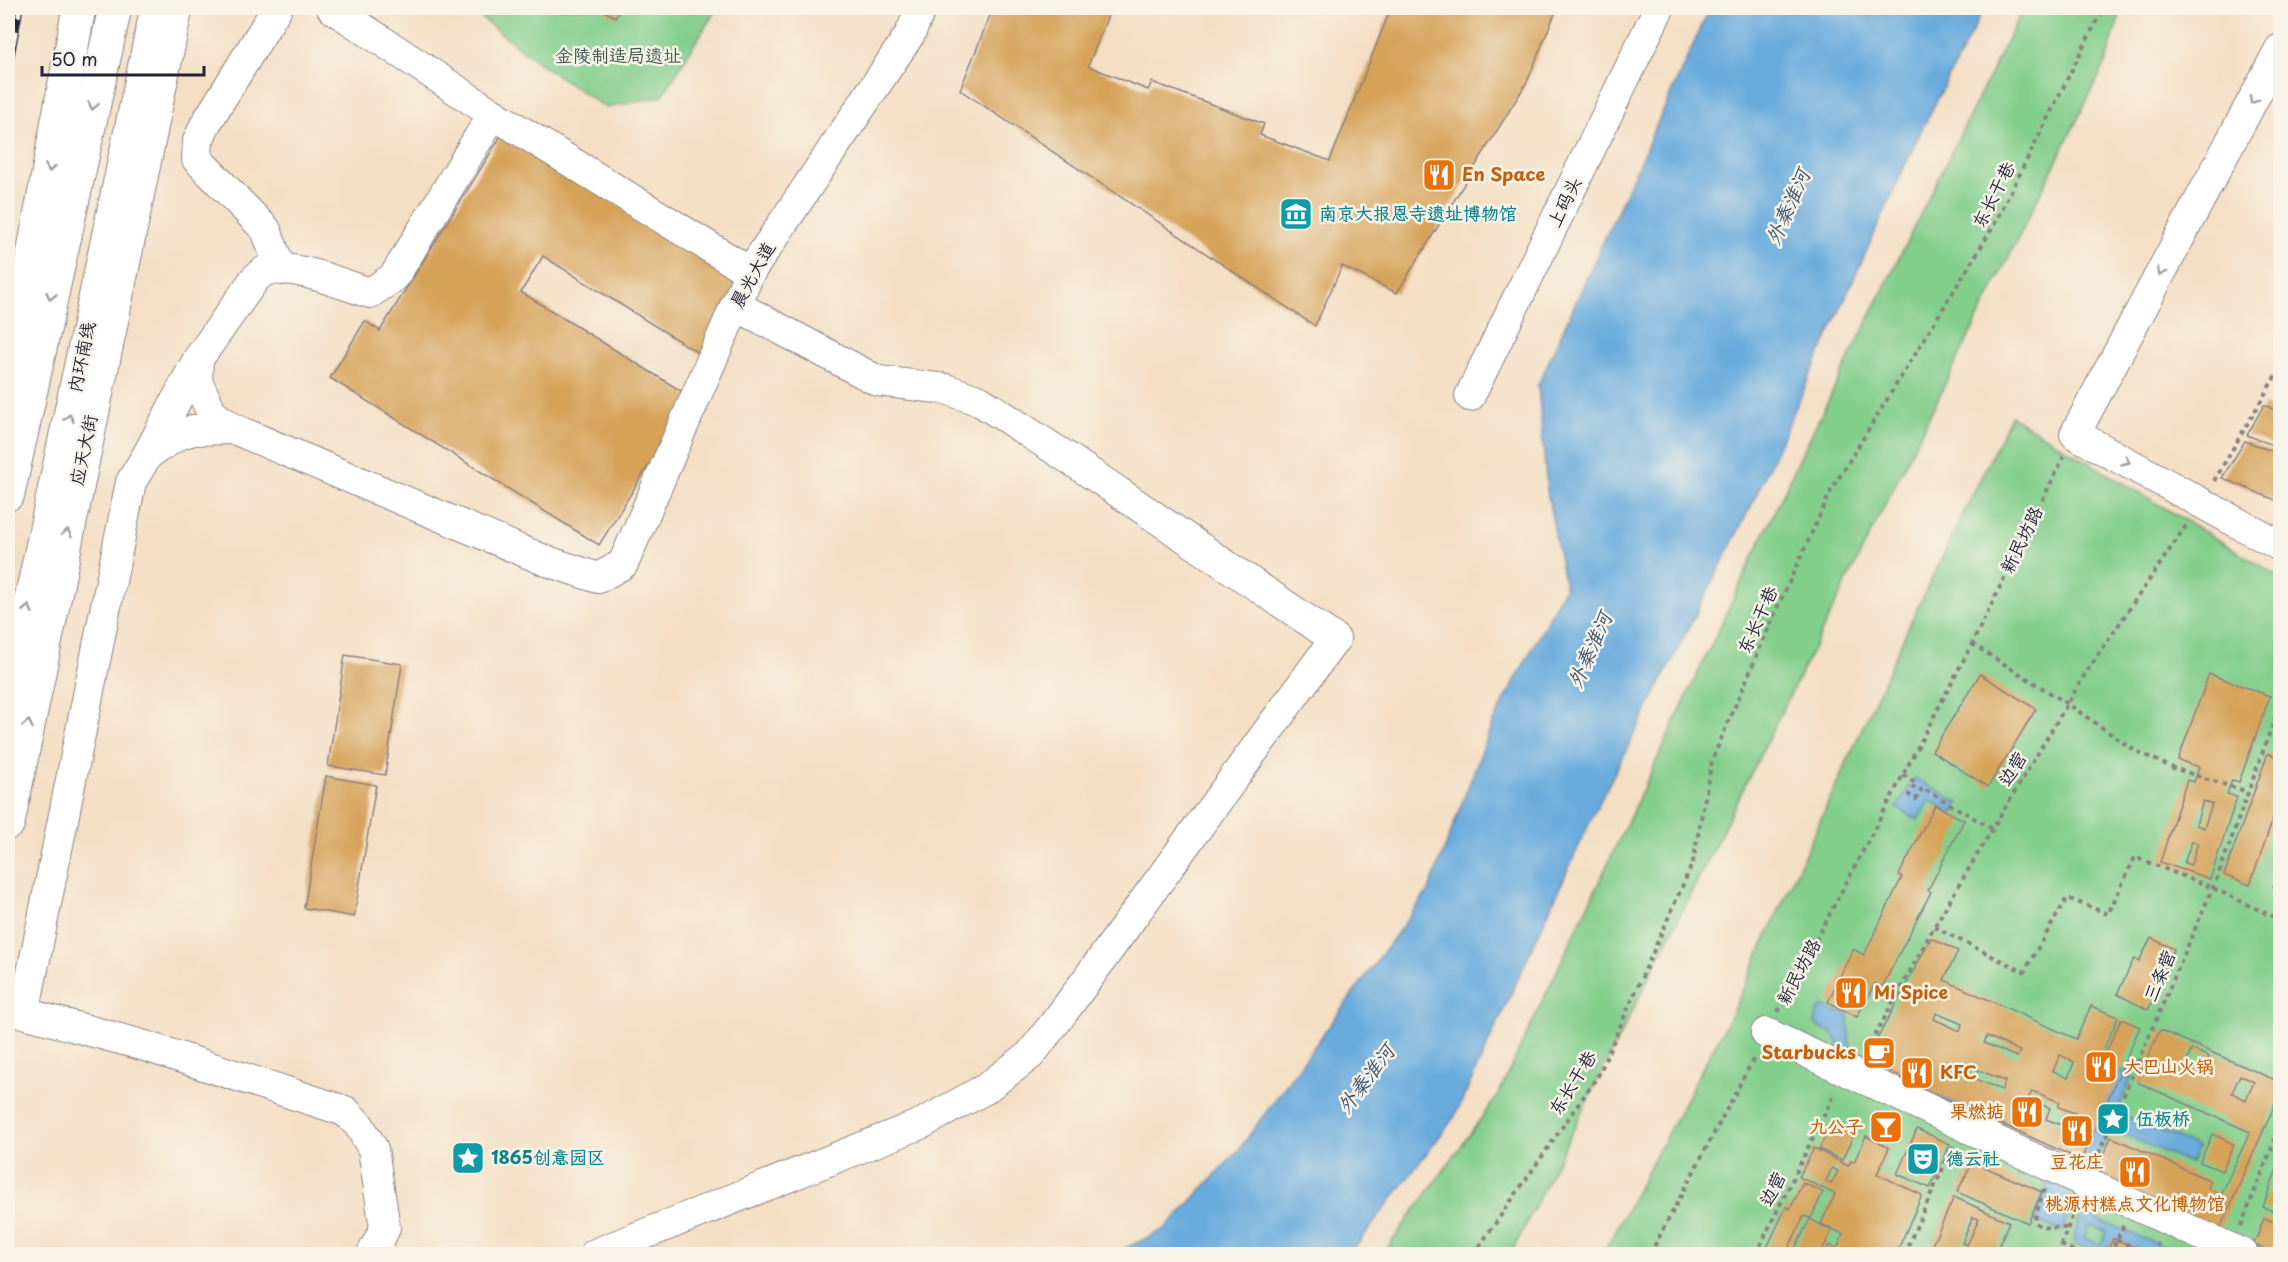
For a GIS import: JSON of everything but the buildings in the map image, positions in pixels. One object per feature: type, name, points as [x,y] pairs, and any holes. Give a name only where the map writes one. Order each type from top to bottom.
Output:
[{"type":"main road","points":[[8,389],[79,8]]},
{"type":"main road","points":[[8,494],[115,8]]},
{"type":"main road","name":"内环南线","points":[[8,707],[157,8]]},
{"type":"main road","name":"应天大街","points":[[8,823],[176,8]]},
{"type":"street","points":[[277,8],[205,125],[198,141],[197,159],[266,230],[281,270]]},
{"type":"street","points":[[332,8],[493,114],[750,272]]},
{"type":"street","name":"晨光大道","points":[[234,429],[544,560],[598,578],[623,564],[750,272],[910,34],[921,8]]},
{"type":"street","name":"上码头","points":[[1470,396],[1659,8]]},
{"type":"street","points":[[2280,48],[2075,434],[2280,546]]},
{"type":"street","points":[[372,1254],[386,1228],[373,1149],[359,1125],[345,1111],[142,1045],[16,1012],[131,483],[198,359],[254,280],[263,272],[281,270],[300,272],[370,293],[394,277],[493,114]]},
{"type":"street","points":[[595,1254],[923,1123],[985,1089],[1030,1055],[1335,639],[980,401],[946,389],[878,381],[735,305]]},
{"type":"street","points":[[198,359],[197,381],[213,415],[234,429]]},
{"type":"street","points":[[148,454],[178,435],[193,430],[234,429]]},
{"type":"street","points":[[1767,1033],[1854,1064],[1962,1125],[2237,1252]]},
{"type":"path","name":"东长干巷","points":[[1474,1254],[1598,1076],[1692,862],[1712,760],[1779,604],[1832,489],[1993,227],[2103,8]]},
{"type":"path","name":"边营","points":[[1756,1254],[1854,1064],[1934,927],[2087,671],[2202,503],[2280,368]]},
{"type":"path","name":"新民坊路","points":[[1650,1254],[1707,1150],[1972,644],[2075,434]]},
{"type":"path","points":[[1972,644],[2068,704],[2134,750],[2173,768],[2248,792]]},
{"type":"path","name":"三条营","points":[[2057,1254],[2213,888],[2280,704]]},
{"type":"path","points":[[1903,775],[1916,783],[1909,795],[1916,799],[1922,788],[1993,829]]},
{"type":"path","points":[[1934,927],[2024,972],[2067,898],[2108,914],[2135,856],[2213,888],[2280,920]]},
{"type":"path","points":[[1904,1254],[1962,1125]]},
{"type":"path","points":[[2237,1252],[2280,1127]]},
{"type":"path","points":[[2052,1167],[2035,1212],[2034,1221],[2044,1228],[2068,1229]]},
{"type":"path","points":[[2110,1254],[2122,1228]]},
{"type":"path","points":[[2117,1240],[2151,1254],[2157,1244]]},
{"type":"path","points":[[2061,1245],[2080,1254]]},
{"type":"green space","name":"金陵制造局遗址","points":[[469,8],[717,8],[662,96],[606,108],[535,60]]},
{"type":"green space","points":[[2023,8],[2122,8],[2105,64],[1511,1254],[1383,1254],[1498,1095],[1808,441]]},
{"type":"green space","points":[[2011,416],[2280,577],[2280,1254],[1603,1254],[1733,1011],[1913,617]]},
{"type":"water","name":"外秦淮河","points":[[1710,8],[1984,8],[1918,137],[1753,502],[1593,815],[1455,1116],[1350,1254],[1114,1254],[1165,1229],[1237,1152],[1429,890],[1492,724],[1565,587],[1547,491],[1538,385]]},
{"type":"water","points":[[1914,778],[1959,803],[1954,813],[1929,800],[1918,820],[1897,808]]},
{"type":"water","points":[[1824,1006],[1835,1013],[1843,1011],[1848,1015],[1850,1044],[1852,1049],[1863,1058],[1931,1092],[2081,1159],[2120,1071],[2132,1075],[2117,1112],[2198,1147],[2190,1163],[2110,1128],[2090,1173],[1845,1057],[1834,1034],[1821,1029],[1814,1022],[1818,1010]]},
{"type":"water","points":[[2050,1178],[2078,1189],[2062,1231],[2034,1221]]},
{"type":"water","points":[[2082,1213],[2181,1254],[2149,1254],[2114,1239],[2102,1253],[2076,1244],[2076,1232]],"holes":[[[2089,1225],[2107,1232],[2101,1245],[2084,1238]]]},
{"type":"railway","points":[[8,72],[20,8]]},
{"type":"place","name":"En Space","points":[[1439,175]]},
{"type":"place","name":"南京大报恩寺遗址博物馆","points":[[1296,214]]},
{"type":"place","name":"Mi Spice","points":[[1851,993]]},
{"type":"place","name":"Starbucks","points":[[1879,1053]]},
{"type":"place","name":"大巴山火锅","points":[[2101,1067]]},
{"type":"place","name":"KFC","points":[[1917,1073]]},
{"type":"place","name":"果燃掂","points":[[2027,1112]]},
{"type":"place","name":"伍板桥","points":[[2113,1119]]},
{"type":"place","name":"九公子","points":[[1886,1127]]},
{"type":"place","name":"豆花庄","points":[[2077,1131]]},
{"type":"place","name":"1865创意园区","points":[[468,1158]]},
{"type":"place","name":"德云社","points":[[1923,1159]]},
{"type":"place","name":"桃源村糕点文化博物馆","points":[[2135,1172]]}]
